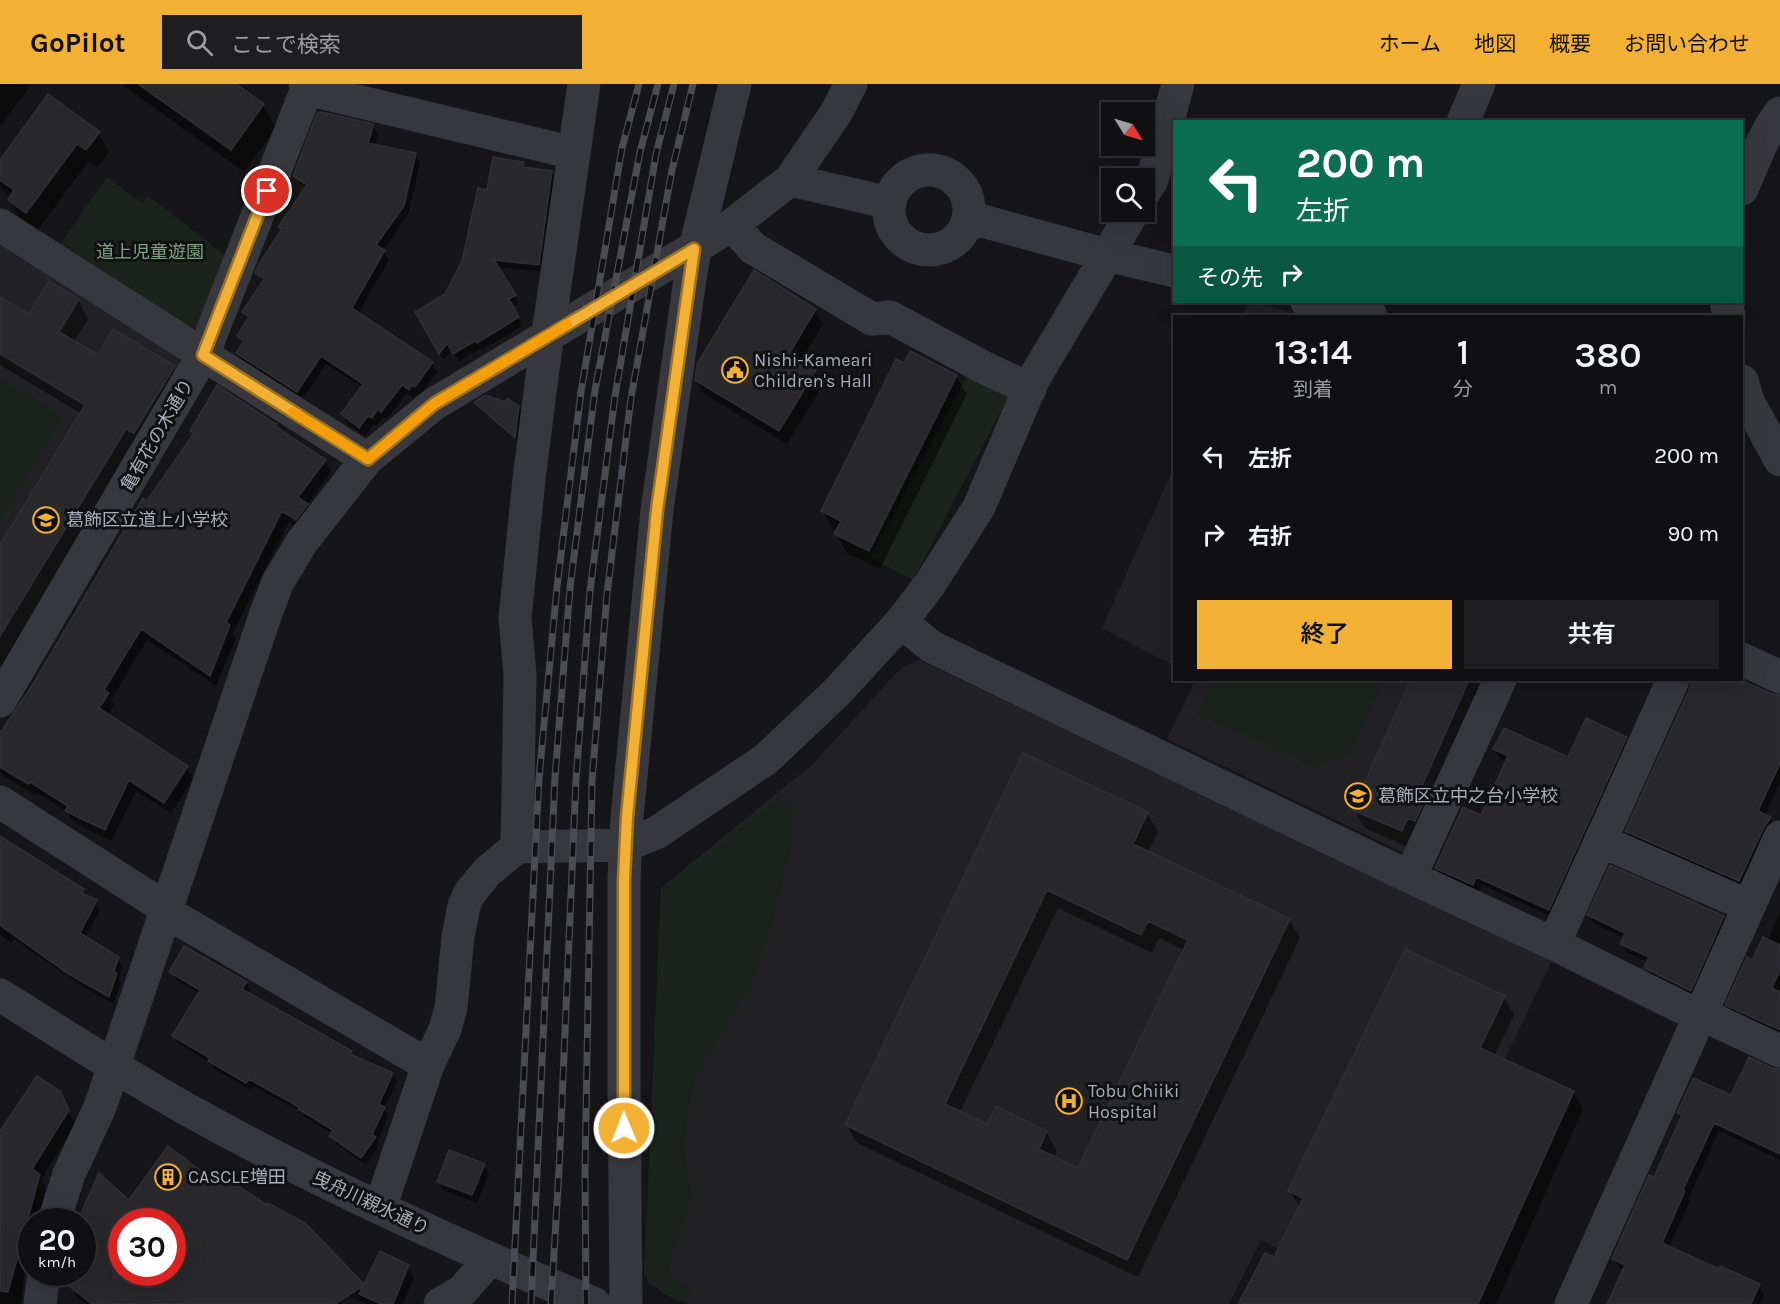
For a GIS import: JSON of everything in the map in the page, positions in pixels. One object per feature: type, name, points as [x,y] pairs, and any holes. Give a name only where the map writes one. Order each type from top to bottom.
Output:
[{"type":"street","points":[[517,847],[520,675],[515,618],[548,335],[584,84]]},
{"type":"street","points":[[626,1304],[624,880],[632,760],[657,510],[694,249],[735,84]]},
{"type":"street","points":[[58,1208],[69,1174],[100,1107],[266,613],[278,582],[302,542],[368,459],[434,404],[694,249],[732,225],[790,180],[836,113],[851,84]]},
{"type":"street","points":[[1155,168],[1175,84]]},
{"type":"street","points":[[1463,120],[1479,84]]},
{"type":"street","points":[[307,85],[319,92],[574,153]]},
{"type":"street","name":"亀有花の木通り","points":[[0,702],[203,355],[307,85]]},
{"type":"street","points":[[1743,187],[1759,149],[1780,113]]},
{"type":"street","points":[[930,170],[943,172],[955,179],[964,190],[969,203],[968,217],[957,239],[934,250],[922,249],[910,245],[893,227],[890,202],[895,190],[904,179],[916,172],[930,170]]},
{"type":"street","points":[[790,180],[890,202]]},
{"type":"street","points":[[968,217],[1173,271]]},
{"type":"street","points":[[380,1208],[428,1065],[445,1029],[451,1008],[458,937],[464,906],[469,894],[487,872],[517,847],[626,845],[656,833],[766,759],[836,693],[901,622],[930,584],[979,507],[1030,389],[1127,222]]},
{"type":"street","points":[[0,225],[368,459]]},
{"type":"street","points":[[732,225],[753,248],[872,319],[890,317],[1030,389]]},
{"type":"street","points":[[1312,303],[1368,315]]},
{"type":"street","points":[[1744,394],[1780,460]]},
{"type":"street","points":[[901,622],[932,647],[1681,1007],[1780,1051]]},
{"type":"street","points":[[1743,659],[1780,677]]},
{"type":"street","points":[[1410,877],[1500,681]]},
{"type":"street","points":[[1554,945],[1673,681]]},
{"type":"street","points":[[0,802],[167,910],[428,1065]]},
{"type":"street","points":[[1571,1304],[1699,1015],[1764,892],[1780,837]]},
{"type":"street","points":[[1601,841],[1764,892]]},
{"type":"street","name":"曳舟川親水通り","points":[[0,995],[188,1110],[327,1184],[490,1259],[595,1304]]},
{"type":"street","points":[[440,1304],[462,1291],[490,1259]]},
{"type":"street","points":[[40,1304],[42,1286]]},
{"type":"shaded area","name":"葛飾区立道上小学校","points":[[0,239],[174,351],[182,369],[0,671]]},
{"type":"shaded area","points":[[1253,303],[1306,315],[1243,315],[1246,308]]},
{"type":"shaded area","points":[[1173,469],[1173,665],[1102,628]]},
{"type":"shaded area","name":"Tobu Chiiki Hospital","points":[[919,660],[1552,961],[1388,1302],[1261,1240],[1229,1304],[689,1304],[647,1282],[661,888],[813,764],[900,669]]},
{"type":"shaded area","name":"葛飾区立中之台小学校","points":[[1195,681],[1484,681],[1404,853],[1167,739]]},
{"type":"green space","name":"道上児童遊園","points":[[107,177],[142,203],[148,196],[225,255],[198,328],[185,328],[61,243]]},
{"type":"green space","points":[[970,370],[1011,392],[913,580],[871,558]]},
{"type":"green space","points":[[0,379],[63,416],[0,522]]},
{"type":"green space","points":[[1213,681],[1383,681],[1350,754],[1316,768],[1198,714]]},
{"type":"green space","points":[[778,798],[794,809],[792,845],[768,939],[751,984],[694,1080],[683,1146],[692,1196],[668,1265],[670,1277],[690,1288],[691,1301],[676,1300],[653,1284],[644,1273],[661,890]]},
{"type":"building","points":[[138,84],[236,84],[264,104],[231,150]]},
{"type":"building","points":[[48,94],[100,132],[86,150],[77,144],[26,213],[8,200],[14,190],[0,180],[0,160]]},
{"type":"building","points":[[317,113],[374,124],[368,143],[416,153],[404,206],[376,245],[385,250],[352,308],[433,362],[415,387],[412,385],[409,390],[402,385],[381,412],[378,409],[372,418],[368,416],[359,428],[341,414],[363,384],[321,356],[297,392],[236,353],[244,341],[237,336],[249,317],[242,312],[264,279],[255,273],[282,229],[278,227],[307,185],[293,176]]},
{"type":"building","points":[[493,157],[524,162],[523,167],[552,171],[539,265],[494,260],[516,295],[509,299],[519,317],[477,343],[475,341],[453,354],[447,343],[439,354],[415,312],[445,294],[462,261],[478,188],[487,190]]},
{"type":"building","points":[[754,270],[816,309],[789,354],[816,370],[779,431],[695,380],[697,364]]},
{"type":"building","points":[[49,281],[79,299],[59,332],[98,355],[113,329],[175,366],[134,433],[126,429],[0,636],[0,545],[85,405],[0,354],[0,297],[29,314]]},
{"type":"building","points":[[910,351],[957,375],[869,551],[834,534],[841,521],[821,511],[896,359],[904,363]]},
{"type":"building","points":[[217,385],[326,460],[298,497],[308,504],[296,520],[282,511],[226,623],[230,625],[210,676],[141,629],[104,690],[109,693],[99,708],[188,766],[164,803],[129,780],[105,830],[65,811],[68,806],[30,782],[28,784],[0,767],[0,733],[33,684],[143,498],[147,501],[194,433],[190,431]]},
{"type":"building","points":[[485,395],[505,402],[507,398],[519,406],[515,438],[474,402]]},
{"type":"building","points":[[1411,681],[1469,681],[1421,788],[1429,791],[1415,821],[1408,818],[1402,831],[1352,810]]},
{"type":"building","points":[[1692,681],[1743,681],[1772,694],[1780,695],[1780,763],[1758,811],[1771,817],[1739,881],[1625,831]]},
{"type":"building","points":[[1586,718],[1627,737],[1549,910],[1476,877],[1473,885],[1435,868],[1463,807],[1481,815],[1508,756],[1493,749],[1504,728],[1568,757]]},
{"type":"building","points":[[1023,753],[1148,812],[1133,844],[1290,919],[1127,1260],[845,1125]],"holes":[[[1047,890],[1141,935],[1148,921],[1188,940],[1078,1168],[1039,1149],[1047,1131],[996,1106],[987,1124],[945,1104]]]},
{"type":"building","points":[[0,836],[84,889],[82,893],[97,900],[80,933],[119,957],[114,971],[117,973],[109,997],[67,973],[0,925]]},
{"type":"building","points":[[1610,865],[1724,916],[1691,991],[1644,968],[1649,957],[1620,944],[1625,933],[1587,915]]},
{"type":"building","points":[[1763,937],[1780,945],[1780,970],[1772,988],[1779,992],[1780,990],[1780,1030],[1725,1005],[1747,957],[1752,960]]},
{"type":"building","points":[[184,946],[247,982],[242,989],[352,1051],[350,1054],[393,1073],[379,1104],[385,1107],[372,1135],[376,1137],[361,1158],[329,1136],[333,1130],[298,1109],[299,1107],[249,1079],[246,1083],[208,1061],[210,1058],[172,1036],[200,990],[169,972]]},
{"type":"building","points":[[1405,949],[1505,996],[1480,1048],[1574,1091],[1478,1304],[1238,1304],[1265,1253],[1274,1257],[1303,1198],[1288,1191]]},
{"type":"building","points":[[1749,1057],[1772,1068],[1780,1069],[1780,1154],[1714,1123],[1683,1190],[1685,1191],[1662,1243],[1719,1269],[1720,1266],[1760,1284],[1751,1304],[1607,1304],[1625,1265],[1612,1259],[1649,1175],[1654,1177],[1682,1115],[1677,1113],[1693,1078],[1731,1095]]},
{"type":"building","points":[[37,1076],[60,1091],[69,1110],[32,1169],[40,1174],[31,1208],[18,1208],[18,1255],[8,1292],[0,1291],[0,1131]]},
{"type":"building","points":[[168,1146],[209,1177],[214,1170],[267,1205],[268,1203],[305,1223],[364,1284],[380,1251],[409,1265],[393,1304],[381,1304],[359,1294],[363,1286],[335,1304],[92,1304],[69,1286],[96,1286],[96,1252],[99,1248],[96,1246],[96,1208],[83,1208],[99,1173],[129,1200]]},
{"type":"building","points":[[449,1150],[485,1164],[472,1195],[437,1182]]},
{"type":"railway","points":[[512,1304],[539,778],[557,587],[581,392],[622,148],[639,84]]},
{"type":"railway","points":[[531,1304],[555,777],[570,588],[595,390],[640,152],[658,84]]},
{"type":"railway","points":[[551,1304],[576,780],[590,591],[615,396],[656,154],[674,84]]},
{"type":"railway","points":[[586,1304],[585,1171],[592,781],[607,594],[631,398],[672,170],[693,84]]},
{"type":"slow traffic","points":[[293,412],[368,459],[434,404],[567,324]]},
{"type":"place","name":"Nishi-Kameari Children's Hall","points":[[735,370]]},
{"type":"place","name":"葛飾区立道上小学校","points":[[46,520]]},
{"type":"place","name":"葛飾区立中之台小学校","points":[[1358,796]]},
{"type":"place","name":"Tobu Chiiki Hospital","points":[[1069,1101]]},
{"type":"place","name":"CASCLE増田","points":[[168,1177]]},
{"type":"route","points":[[267,191],[203,355],[368,459],[434,404],[694,249],[657,510],[627,817],[624,880],[624,1128]]}]
